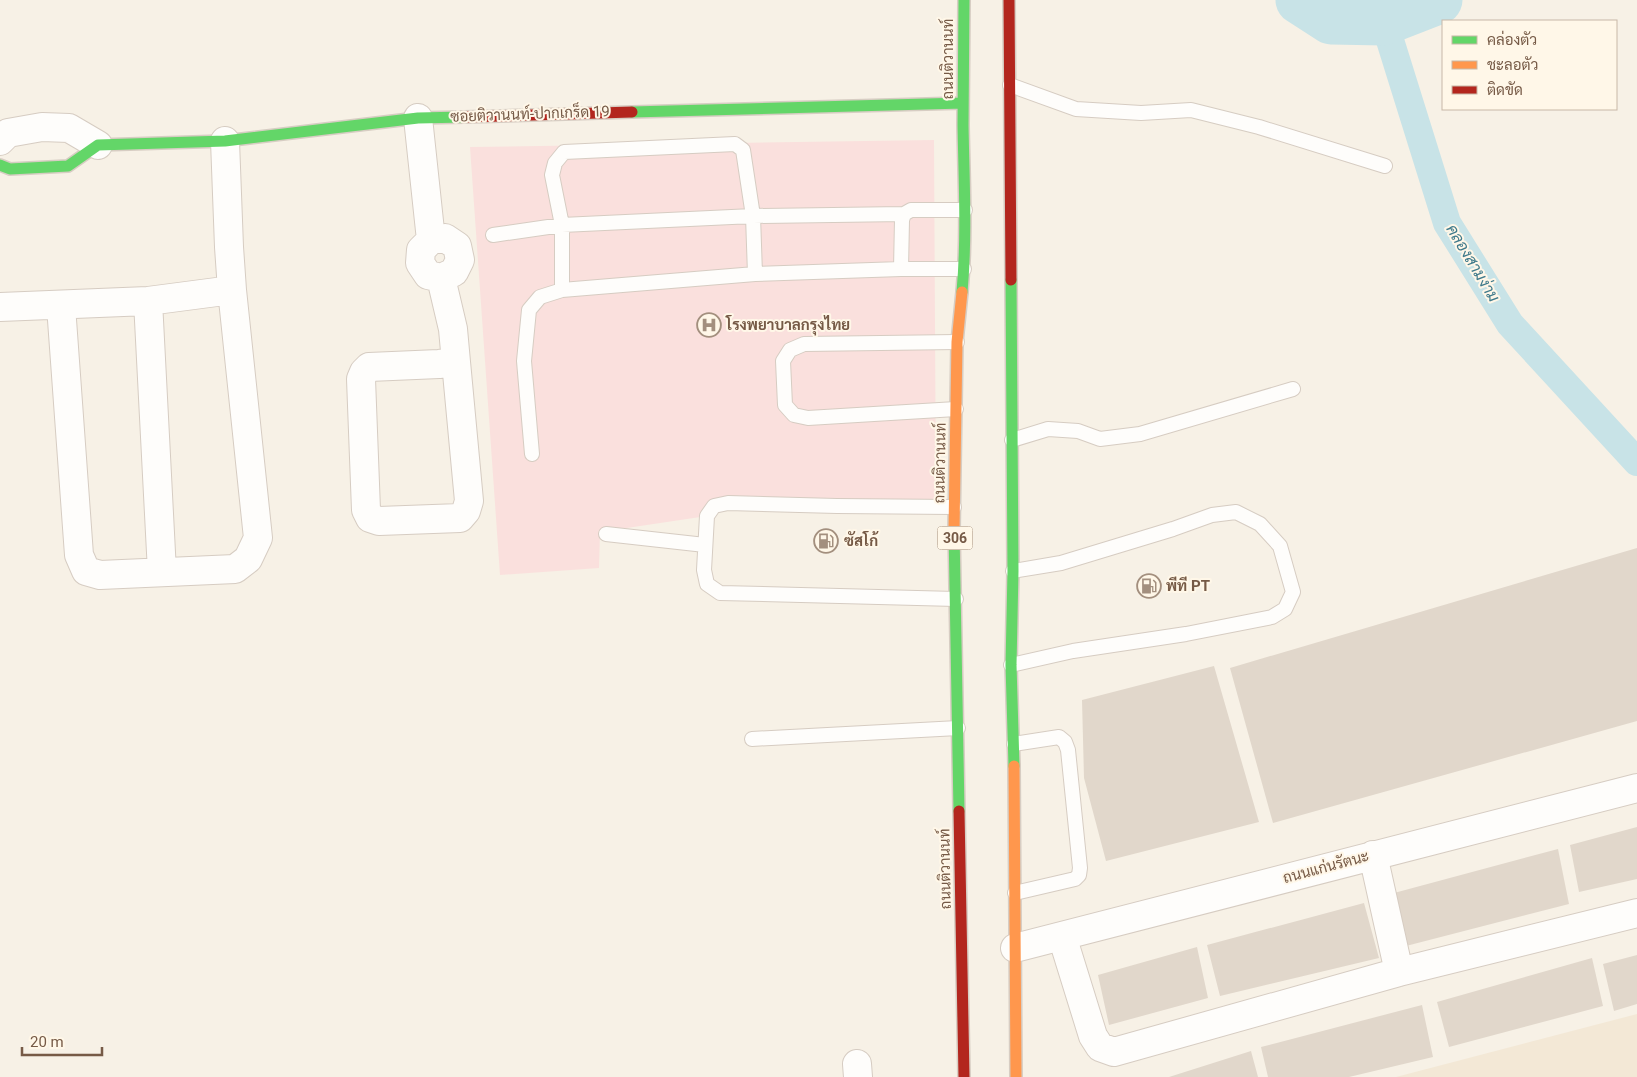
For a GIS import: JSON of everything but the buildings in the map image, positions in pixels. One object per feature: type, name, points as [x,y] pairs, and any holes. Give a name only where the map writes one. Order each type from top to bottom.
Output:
[{"type":"main road","name":"ถนนติวานนท์","points":[[964,0],[964,269],[957,342],[954,507],[964,1077]]},
{"type":"main road","points":[[1009,0],[1013,571],[1011,666],[1014,744],[1016,1077]]},
{"type":"main road","name":"ซอยติวานนท์-ปากเกร็ด 19","points":[[98,145],[225,141],[418,118],[963,102]]},
{"type":"main road","points":[[0,165],[10,169],[68,166],[98,145]]},
{"type":"street","points":[[418,118],[431,240],[445,238],[457,246],[460,260],[454,272],[441,278],[453,329],[469,501],[466,511],[460,518],[379,521],[370,518],[366,510],[361,378],[364,372],[369,367],[456,362]]},
{"type":"street","points":[[0,141],[8,133],[42,127],[69,128],[98,145]]},
{"type":"street","points":[[61,306],[79,555],[86,570],[100,575],[235,569],[248,559],[258,538],[232,290],[225,141]]},
{"type":"street","points":[[0,307],[148,301],[232,290]]},
{"type":"street","points":[[148,301],[162,572]]},
{"type":"street","name":"ถนนแก่นรัตนะ","points":[[1015,948],[1637,788]]},
{"type":"street","points":[[1373,855],[1399,972]]},
{"type":"street","points":[[1062,936],[1092,1036],[1100,1047],[1114,1052],[1399,972],[1637,913]]},
{"type":"lane","points":[[1010,85],[1076,109],[1141,113],[1191,110],[1259,126],[1385,166]]},
{"type":"lane","points":[[562,290],[562,225],[552,175],[555,163],[564,152],[735,144],[743,150],[753,216],[755,274]]},
{"type":"lane","points":[[493,235],[562,225],[753,216],[904,214],[911,210],[965,210]]},
{"type":"lane","points":[[901,269],[902,220],[904,214]]},
{"type":"lane","points":[[532,454],[524,361],[529,310],[540,297],[562,290],[755,274],[901,269],[964,269]]},
{"type":"lane","points":[[956,409],[808,418],[794,415],[785,405],[783,360],[790,350],[804,344],[957,342]]},
{"type":"lane","points":[[1012,440],[1048,429],[1078,431],[1100,439],[1140,434],[1294,390]]},
{"type":"lane","points":[[954,507],[728,503],[714,506],[707,516],[704,570],[707,584],[720,593],[956,599]]},
{"type":"lane","points":[[1011,666],[1073,651],[1186,634],[1272,618],[1285,609],[1293,592],[1280,546],[1260,524],[1236,512],[1212,515],[1060,563],[1013,571]]},
{"type":"lane","points":[[606,534],[705,544]]},
{"type":"lane","points":[[752,739],[958,728]]},
{"type":"lane","points":[[1014,744],[1059,737],[1065,742],[1068,750],[1080,868],[1075,880],[1015,893]]},
{"type":"shaded area","name":"โรงพยาบาลกรุงไทย","points":[[934,140],[936,506],[728,503],[707,516],[600,532],[599,568],[500,575],[470,147]]},
{"type":"shaded area","points":[[1637,1014],[1637,1077],[1396,1077]]},
{"type":"waterway","points":[[1300,0],[1331,20],[1384,21],[1438,0]]},
{"type":"waterway","name":"คลองสามง่าม","points":[[1384,21],[1447,223],[1510,324],[1637,462]]},
{"type":"traffic: fast","points":[[962,292],[965,230],[963,125],[964,0]]},
{"type":"traffic: fast","points":[[632,112],[963,103]]},
{"type":"traffic: fast","points":[[0,165],[10,169],[68,166],[98,145],[225,141],[418,118],[464,117]]},
{"type":"traffic: fast","points":[[1011,280],[1013,571],[1011,665],[1014,766]]},
{"type":"traffic: fast","points":[[954,530],[959,811]]},
{"type":"traffic: slow","points":[[954,530],[957,342],[962,292]]},
{"type":"traffic: slow","points":[[1014,766],[1016,1077]]},
{"type":"traffic: jam","points":[[1009,0],[1011,280]]},
{"type":"traffic: jam","points":[[464,117],[632,112]]},
{"type":"traffic: jam","points":[[959,811],[964,1077]]},
{"type":"place","name":"โรงพยาบาลกรุงไทย","points":[[709,325]]},
{"type":"place","name":"ซัสโก้","points":[[826,541]]},
{"type":"place","name":"พีที PT","points":[[1149,586]]}]
